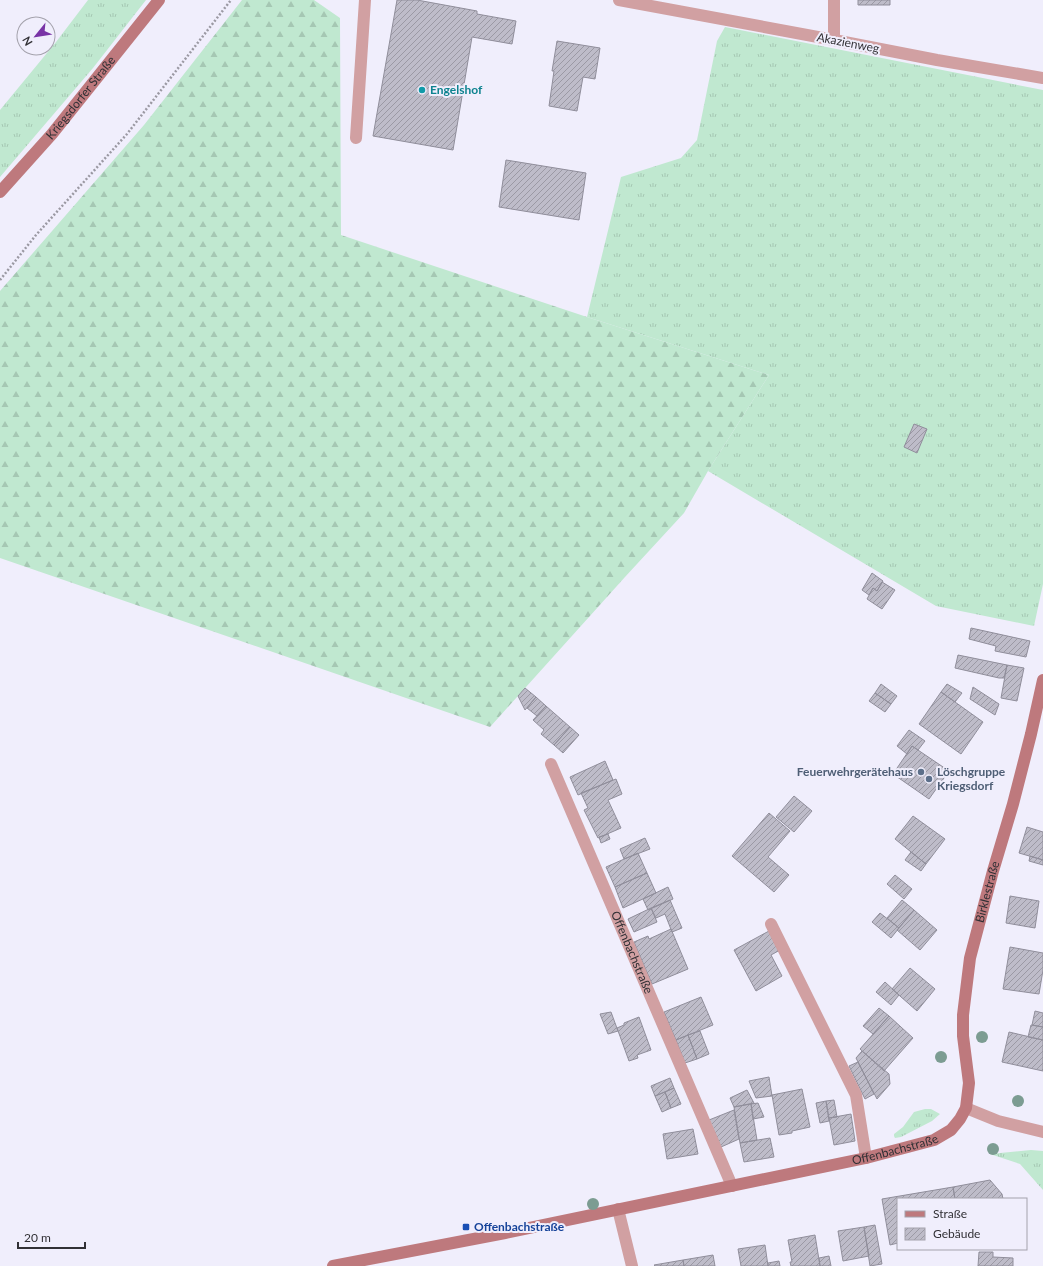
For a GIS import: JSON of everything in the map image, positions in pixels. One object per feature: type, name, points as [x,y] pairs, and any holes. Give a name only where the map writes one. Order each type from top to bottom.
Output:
[{"type":"street","name":"Kriegsdorfer Straße","points":[[0,192],[52,134],[159,0]]},
{"type":"street","points":[[356,138],[365,0]]},
{"type":"street","name":"Akazienweg","points":[[619,0],[937,60],[1043,78]]},
{"type":"street","points":[[834,0],[834,40]]},
{"type":"street","name":"Birklestraße","points":[[966,1108],[969,1082],[963,1015],[970,958],[992,871],[1013,804],[1030,741],[1043,680]]},
{"type":"street","name":"Offenbachstraße","points":[[551,764],[732,1186]]},
{"type":"street","points":[[771,924],[856,1095],[866,1158]]},
{"type":"street","points":[[966,1108],[998,1121],[1043,1132]]},
{"type":"street","name":"Offenbachstraße","points":[[333,1266],[618,1210],[866,1158],[934,1140],[951,1130],[960,1120],[966,1108]]},
{"type":"street","points":[[618,1210],[632,1266]]},
{"type":"path","points":[[0,280],[36,235],[127,134],[231,0]]},
{"type":"green space","points":[[88,0],[146,0],[93,68],[0,177],[0,110],[44,56],[56,56],[56,42]]},
{"type":"green space","points":[[242,0],[314,0],[340,18],[341,235],[587,317],[769,375],[708,471],[684,513],[490,727],[0,558],[0,291],[144,125]]},
{"type":"green space","points":[[725,27],[1043,90],[1043,584],[1034,626],[936,606],[708,471],[769,375],[587,317],[621,177],[681,158],[697,140],[717,41]]},
{"type":"green space","points":[[931,1109],[940,1114],[932,1121],[901,1137],[895,1138],[894,1134],[903,1127],[914,1112]]},
{"type":"green space","points":[[1031,1150],[1043,1151],[1043,1190],[1020,1164],[990,1154]]},
{"type":"building","name":"Engelshof","points":[[397,0],[417,0],[477,11],[477,14],[516,21],[512,44],[472,37],[453,150],[373,136]]},
{"type":"building","points":[[858,0],[890,0],[890,5],[858,5]]},
{"type":"building","points":[[557,41],[600,48],[595,79],[583,77],[577,111],[549,106],[554,71],[552,71]]},
{"type":"building","points":[[506,160],[586,173],[579,220],[499,207]]},
{"type":"building","points":[[914,424],[927,429],[917,453],[904,447]]},
{"type":"building","points":[[872,573],[883,581],[877,591],[873,588],[869,595],[862,590]]},
{"type":"building","points":[[882,582],[895,590],[882,609],[867,599],[873,588],[877,591]]},
{"type":"building","points":[[971,628],[1030,641],[1026,657],[995,651],[996,646],[969,639]]},
{"type":"building","points":[[958,655],[1007,665],[1004,678],[955,668]]},
{"type":"building","points":[[1007,665],[1024,668],[1017,701],[1001,698]]},
{"type":"building","points":[[881,684],[897,696],[891,704],[875,693]]},
{"type":"building","points":[[947,684],[962,693],[955,702],[941,692]]},
{"type":"building","points":[[973,687],[999,704],[995,715],[970,699]]},
{"type":"building","points":[[525,688],[536,697],[525,710],[518,696]]},
{"type":"building","points":[[941,692],[983,722],[961,754],[919,724]]},
{"type":"building","points":[[875,693],[891,704],[885,712],[869,701]]},
{"type":"building","points":[[536,697],[546,706],[537,716],[527,708]]},
{"type":"building","points":[[546,706],[570,727],[554,745],[541,734],[544,730],[533,720]]},
{"type":"building","points":[[570,727],[579,735],[563,753],[554,745]]},
{"type":"building","points":[[909,730],[925,741],[918,750],[912,746],[907,754],[897,746]]},
{"type":"building","name":"Feuerwehrgerätehaus","points":[[912,746],[949,771],[929,799],[893,774]]},
{"type":"building","points":[[605,761],[613,780],[578,795],[570,777]]},
{"type":"building","points":[[616,779],[622,794],[608,800],[621,828],[598,838],[584,810],[588,808],[581,793]]},
{"type":"building","points":[[794,796],[812,811],[794,832],[776,817]]},
{"type":"building","points":[[769,813],[790,831],[768,857],[789,875],[774,892],[732,856]]},
{"type":"building","points":[[913,816],[945,839],[926,864],[895,839]]},
{"type":"building","points":[[1027,827],[1043,832],[1043,860],[1019,853]]},
{"type":"building","points":[[608,834],[610,839],[601,843],[599,837]]},
{"type":"building","points":[[645,838],[650,849],[624,859],[620,849]]},
{"type":"building","points":[[911,852],[926,864],[921,871],[905,860]]},
{"type":"building","points":[[638,853],[647,873],[615,887],[606,867]]},
{"type":"building","points":[[1030,856],[1043,860],[1043,865],[1029,861]]},
{"type":"building","points":[[647,873],[656,893],[623,908],[615,887]]},
{"type":"building","points":[[895,875],[912,889],[904,899],[887,884]]},
{"type":"building","points":[[668,887],[673,899],[648,910],[643,899]]},
{"type":"building","points":[[1010,896],[1039,901],[1035,928],[1006,923]]},
{"type":"building","points":[[670,900],[682,928],[672,932],[665,914],[656,918],[651,908]]},
{"type":"building","points":[[902,900],[914,910],[899,928],[887,918]]},
{"type":"building","points":[[651,908],[657,922],[634,932],[628,919]]},
{"type":"building","points":[[914,910],[937,930],[920,950],[897,930]]},
{"type":"building","points":[[880,913],[899,928],[891,938],[872,922]]},
{"type":"building","points":[[671,929],[688,969],[652,984],[634,942],[648,936],[649,939]]},
{"type":"building","points":[[769,931],[780,950],[771,955],[782,976],[756,991],[734,950]]},
{"type":"building","points":[[1010,947],[1043,953],[1043,970],[1039,994],[1003,989]]},
{"type":"building","points":[[910,968],[935,989],[917,1011],[892,989]]},
{"type":"building","points":[[885,982],[899,995],[891,1005],[876,992]]},
{"type":"building","points":[[701,997],[713,1025],[676,1040],[664,1012]]},
{"type":"building","points":[[879,1008],[889,1016],[873,1034],[863,1026]]},
{"type":"building","points":[[1035,1011],[1043,1013],[1043,1027],[1032,1025]]},
{"type":"building","points":[[611,1012],[618,1031],[608,1034],[600,1014]]},
{"type":"building","points":[[889,1016],[913,1038],[884,1071],[860,1049]]},
{"type":"building","points":[[639,1017],[651,1050],[637,1055],[638,1058],[629,1061],[617,1028],[624,1025],[624,1023]]},
{"type":"building","points":[[1031,1025],[1043,1027],[1043,1040],[1028,1037]]},
{"type":"building","points":[[700,1031],[709,1054],[697,1059],[688,1035]]},
{"type":"building","points":[[1009,1032],[1043,1040],[1043,1071],[1002,1062]]},
{"type":"building","points":[[688,1035],[697,1059],[685,1063],[676,1040]]},
{"type":"building","points":[[862,1051],[889,1074],[890,1084],[877,1099],[856,1058]]},
{"type":"building","points":[[858,1062],[874,1094],[865,1099],[849,1066]]},
{"type":"building","points":[[769,1077],[772,1096],[756,1098],[749,1081]]},
{"type":"building","points":[[670,1078],[674,1088],[655,1096],[651,1086]]},
{"type":"building","points":[[674,1088],[681,1104],[671,1108],[665,1092]]},
{"type":"building","points":[[802,1089],[810,1127],[792,1131],[792,1133],[779,1135],[772,1095]]},
{"type":"building","points":[[747,1090],[754,1103],[734,1107],[730,1098]]},
{"type":"building","points":[[665,1092],[671,1108],[662,1112],[655,1096]]},
{"type":"building","points":[[834,1100],[837,1117],[829,1118],[826,1101]]},
{"type":"building","points":[[826,1101],[829,1121],[820,1123],[816,1103]]},
{"type":"building","points":[[758,1103],[764,1117],[753,1119],[751,1104]]},
{"type":"building","points":[[751,1104],[757,1140],[740,1143],[734,1107]]},
{"type":"building","points":[[734,1110],[739,1139],[721,1147],[709,1120]]},
{"type":"building","points":[[851,1114],[855,1141],[834,1145],[829,1118]]},
{"type":"building","points":[[693,1129],[698,1154],[667,1159],[663,1134]]},
{"type":"building","points":[[770,1138],[774,1157],[744,1162],[740,1143]]},
{"type":"building","points":[[990,1180],[1002,1194],[1003,1198],[955,1198],[953,1187]]},
{"type":"building","points":[[953,1187],[955,1198],[897,1198],[897,1243],[890,1245],[882,1199]]},
{"type":"building","points":[[875,1225],[882,1264],[870,1266],[864,1227]]},
{"type":"building","points":[[864,1227],[869,1256],[843,1261],[838,1231]]},
{"type":"building","points":[[815,1235],[820,1266],[791,1266],[790,1262],[792,1262],[788,1240]]},
{"type":"building","points":[[765,1245],[768,1266],[741,1266],[738,1249]]},
{"type":"building","points":[[979,1252],[993,1252],[993,1257],[1013,1258],[1013,1266],[978,1266]]},
{"type":"building","points":[[713,1255],[715,1266],[684,1266],[683,1260]]},
{"type":"building","points":[[829,1256],[831,1266],[820,1266],[819,1258]]},
{"type":"building","points":[[683,1260],[684,1266],[654,1265]]},
{"type":"building","points":[[779,1261],[780,1266],[768,1266],[768,1263]]},
{"type":"place","name":"Engelshof","points":[[422,90]]},
{"type":"place","name":"Feuerwehrgerätehaus","points":[[921,772]]},
{"type":"place","name":"Löschgruppe Kriegsdorf","points":[[929,779]]},
{"type":"place","name":"Offenbachstraße","points":[[466,1227]]}]
